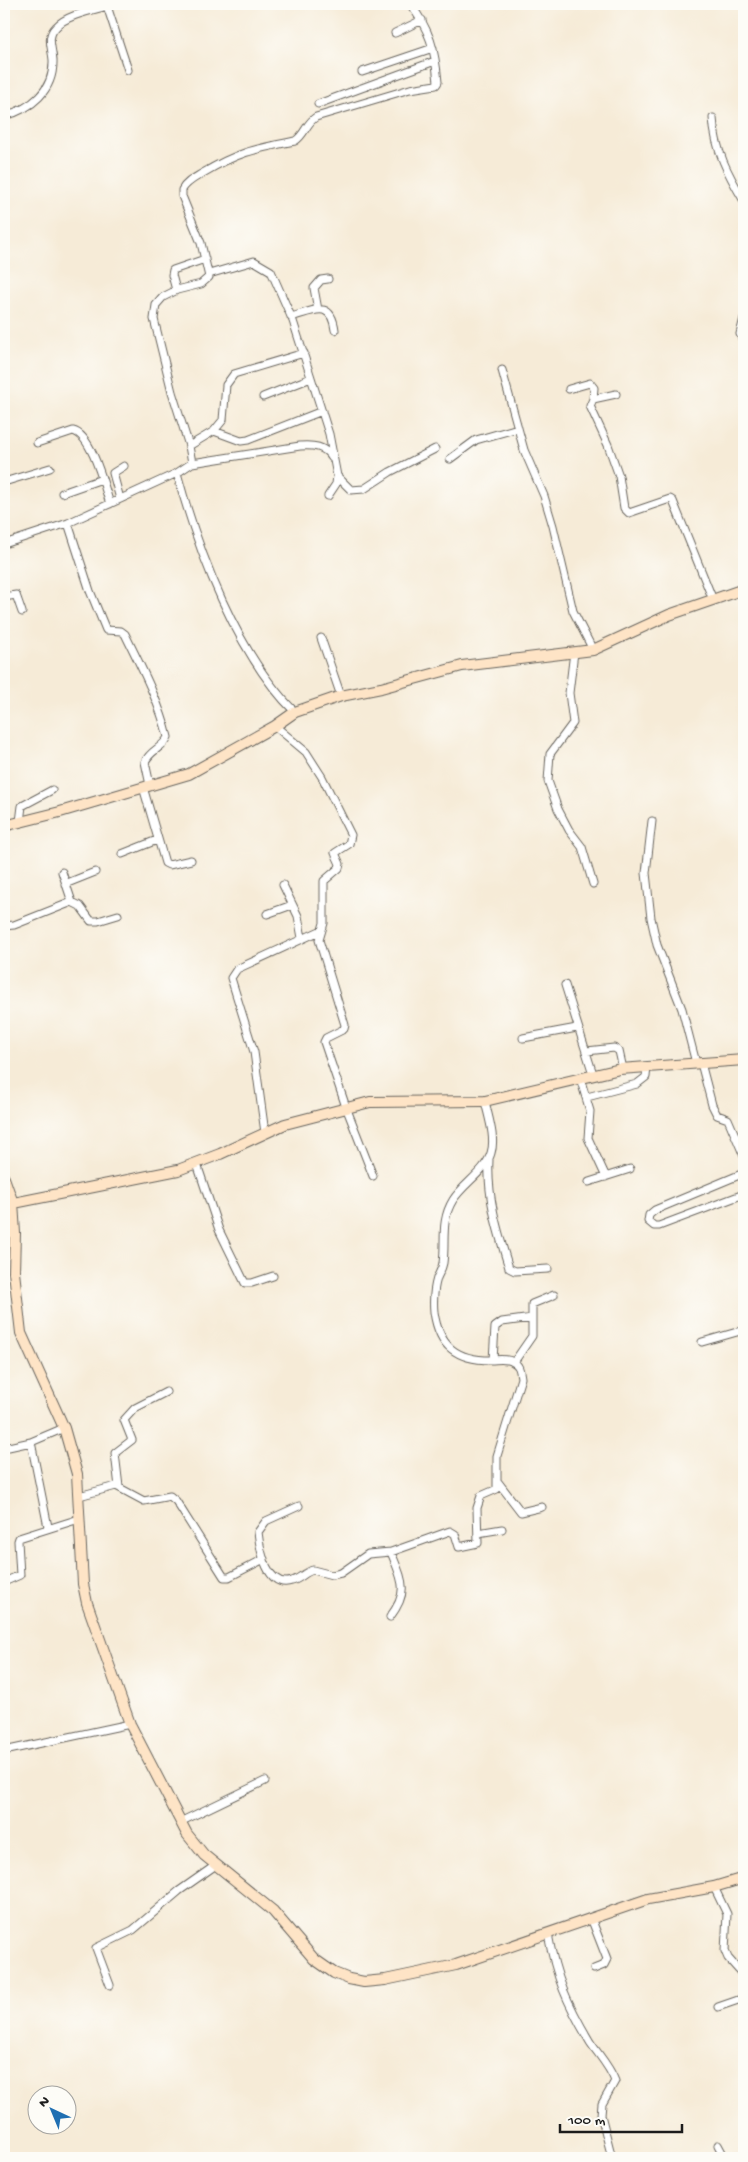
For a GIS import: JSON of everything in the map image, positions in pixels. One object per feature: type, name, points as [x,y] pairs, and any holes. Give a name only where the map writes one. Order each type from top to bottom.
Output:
[{"type":"street","points":[[209,274],[182,196],[184,186],[229,157],[251,149],[295,142],[300,138],[310,121],[316,117],[410,89],[436,85],[438,82],[434,48],[422,20],[410,4]]},
{"type":"street","points":[[4,116],[21,111],[50,83],[53,60],[50,41],[56,27],[88,11],[110,5],[128,70]]},
{"type":"street","points":[[395,33],[422,20]]},
{"type":"street","points":[[362,72],[434,48]]},
{"type":"street","points":[[318,104],[435,60]]},
{"type":"street","points":[[713,118],[714,134],[724,166],[744,201]]},
{"type":"street","points":[[176,290],[172,275],[174,270],[205,258]]},
{"type":"street","points":[[192,463],[154,319],[159,301],[176,290],[201,284],[209,274],[254,261],[271,271],[304,353],[322,411],[337,476],[336,484],[328,496]]},
{"type":"street","points":[[318,310],[314,288],[321,280],[328,279]]},
{"type":"street","points":[[291,317],[318,310],[330,313],[335,330]]},
{"type":"street","points":[[744,318],[740,334],[744,342]]},
{"type":"street","points":[[189,446],[214,431],[223,420],[226,385],[234,374],[304,353]]},
{"type":"street","points":[[502,370],[524,450],[544,496],[551,518],[573,612],[593,650]]},
{"type":"street","points":[[263,397],[311,378]]},
{"type":"street","points":[[568,389],[590,383],[594,388],[590,406],[619,476],[624,508],[629,513],[670,500],[673,501],[713,600]]},
{"type":"street","points":[[593,399],[616,394]]},
{"type":"street","points":[[214,431],[241,441],[248,440],[322,411]]},
{"type":"street","points":[[450,459],[476,440],[518,428]]},
{"type":"street","points":[[36,442],[76,431],[82,434],[96,461],[110,504]]},
{"type":"street","points":[[4,544],[68,523],[177,473],[192,463],[314,445],[322,448],[333,461]]},
{"type":"street","points":[[337,476],[351,490],[364,489],[390,472],[435,449]]},
{"type":"street","points":[[120,499],[113,473],[124,466]]},
{"type":"street","points":[[4,482],[50,468]]},
{"type":"street","points":[[177,473],[186,506],[222,601],[278,696],[295,712]]},
{"type":"street","points":[[62,493],[102,479]]},
{"type":"street","points":[[68,523],[85,578],[103,623],[110,632],[121,631],[125,634],[153,694],[166,728],[168,737],[166,741],[151,752],[145,762],[146,786],[157,840],[165,863],[170,864],[191,860]]},
{"type":"street","points":[[4,826],[189,774],[275,726],[295,712],[341,696],[381,688],[462,666],[593,650],[669,615],[744,589]]},
{"type":"street","points":[[4,597],[16,595],[22,612]]},
{"type":"street","points":[[321,638],[341,696]]},
{"type":"street","points":[[574,652],[569,693],[573,723],[550,754],[548,781],[558,809],[569,830],[582,847],[593,884]]},
{"type":"street","points":[[275,726],[306,752],[322,777],[351,835],[349,844],[335,853],[340,864],[339,868],[324,881],[324,923],[319,940],[345,1024],[344,1029],[326,1038],[324,1042],[346,1107],[373,1176]]},
{"type":"street","points":[[20,822],[22,806],[52,790]]},
{"type":"street","points":[[652,821],[646,873],[651,918],[657,945],[682,1009],[712,1105],[717,1115],[728,1119],[744,1156]]},
{"type":"street","points":[[122,854],[157,840]]},
{"type":"street","points":[[62,872],[72,902],[80,906],[91,921],[98,921],[118,914]]},
{"type":"street","points":[[66,884],[95,872]]},
{"type":"street","points":[[283,886],[298,916],[302,938]]},
{"type":"street","points":[[4,926],[14,925],[72,902]]},
{"type":"street","points":[[266,914],[292,905]]},
{"type":"street","points":[[266,1132],[254,1052],[231,978],[238,969],[322,930]]},
{"type":"street","points":[[565,985],[593,1074]]},
{"type":"street","points":[[523,1038],[577,1028]]},
{"type":"street","points":[[587,1051],[614,1048],[618,1051],[623,1069]]},
{"type":"street","points":[[8,1204],[197,1164],[266,1132],[308,1117],[370,1102],[397,1100],[486,1100],[593,1074],[623,1069],[744,1060]]},
{"type":"street","points":[[587,1097],[637,1084],[646,1077],[647,1067]]},
{"type":"street","points":[[580,1078],[587,1097],[590,1117],[587,1128],[588,1138],[606,1177]]},
{"type":"street","points":[[486,1100],[492,1139],[488,1178],[494,1219],[508,1268],[516,1270],[548,1269]]},
{"type":"street","points":[[299,1506],[262,1524],[258,1532],[264,1559],[277,1581],[290,1582],[313,1570],[332,1575],[350,1568],[368,1554],[391,1552],[450,1531],[455,1534],[459,1547],[478,1544],[478,1502],[484,1494],[497,1490],[497,1456],[521,1378],[520,1368],[514,1362],[462,1357],[452,1350],[436,1324],[434,1309],[437,1278],[443,1264],[443,1226],[446,1213],[464,1184],[489,1160]]},
{"type":"street","points":[[197,1164],[219,1230],[246,1283],[252,1283],[273,1276]]},
{"type":"street","points":[[589,1182],[630,1170]]},
{"type":"street","points":[[744,1173],[655,1210],[649,1214],[648,1221],[654,1226],[658,1226],[744,1194]]},
{"type":"street","points":[[4,1178],[15,1233],[14,1272],[21,1333],[64,1428],[78,1474],[79,1519],[87,1603],[130,1724],[180,1822],[195,1845],[216,1865],[273,1911],[314,1959],[334,1973],[348,1979],[364,1982],[385,1980],[456,1965],[648,1899],[714,1887],[744,1878]]},
{"type":"street","points":[[514,1362],[532,1336],[531,1306],[534,1302],[554,1295]]},
{"type":"street","points":[[493,1360],[495,1327],[502,1322],[532,1318]]},
{"type":"street","points":[[702,1342],[744,1330]]},
{"type":"street","points":[[119,1487],[115,1453],[132,1440],[124,1420],[135,1408],[166,1392]]},
{"type":"street","points":[[4,1448],[32,1442],[64,1428]]},
{"type":"street","points":[[32,1442],[48,1527]]},
{"type":"street","points":[[498,1482],[521,1512],[542,1508]]},
{"type":"street","points":[[79,1496],[112,1486],[119,1487],[144,1501],[170,1496],[176,1502],[224,1577],[229,1577],[264,1559]]},
{"type":"street","points":[[4,1582],[21,1574],[18,1539],[48,1527],[79,1519]]},
{"type":"street","points":[[478,1533],[502,1529]]},
{"type":"street","points":[[390,1617],[402,1602],[404,1594],[402,1579],[391,1552]]},
{"type":"street","points":[[4,1741],[5,1751],[130,1724]]},
{"type":"street","points":[[180,1822],[265,1781]]},
{"type":"street","points":[[110,1985],[96,1948],[133,1930],[179,1891],[216,1865]]},
{"type":"street","points":[[714,1887],[727,1914],[725,1951],[728,1958],[744,1976]]},
{"type":"street","points":[[591,1918],[607,1959],[604,1964],[594,1969]]},
{"type":"street","points":[[548,1934],[562,1989],[580,2024],[615,2081],[602,2104],[601,2115],[612,2158]]},
{"type":"street","points":[[718,2007],[744,1998]]},
{"type":"street","points":[[718,2144],[725,2158]]}]
